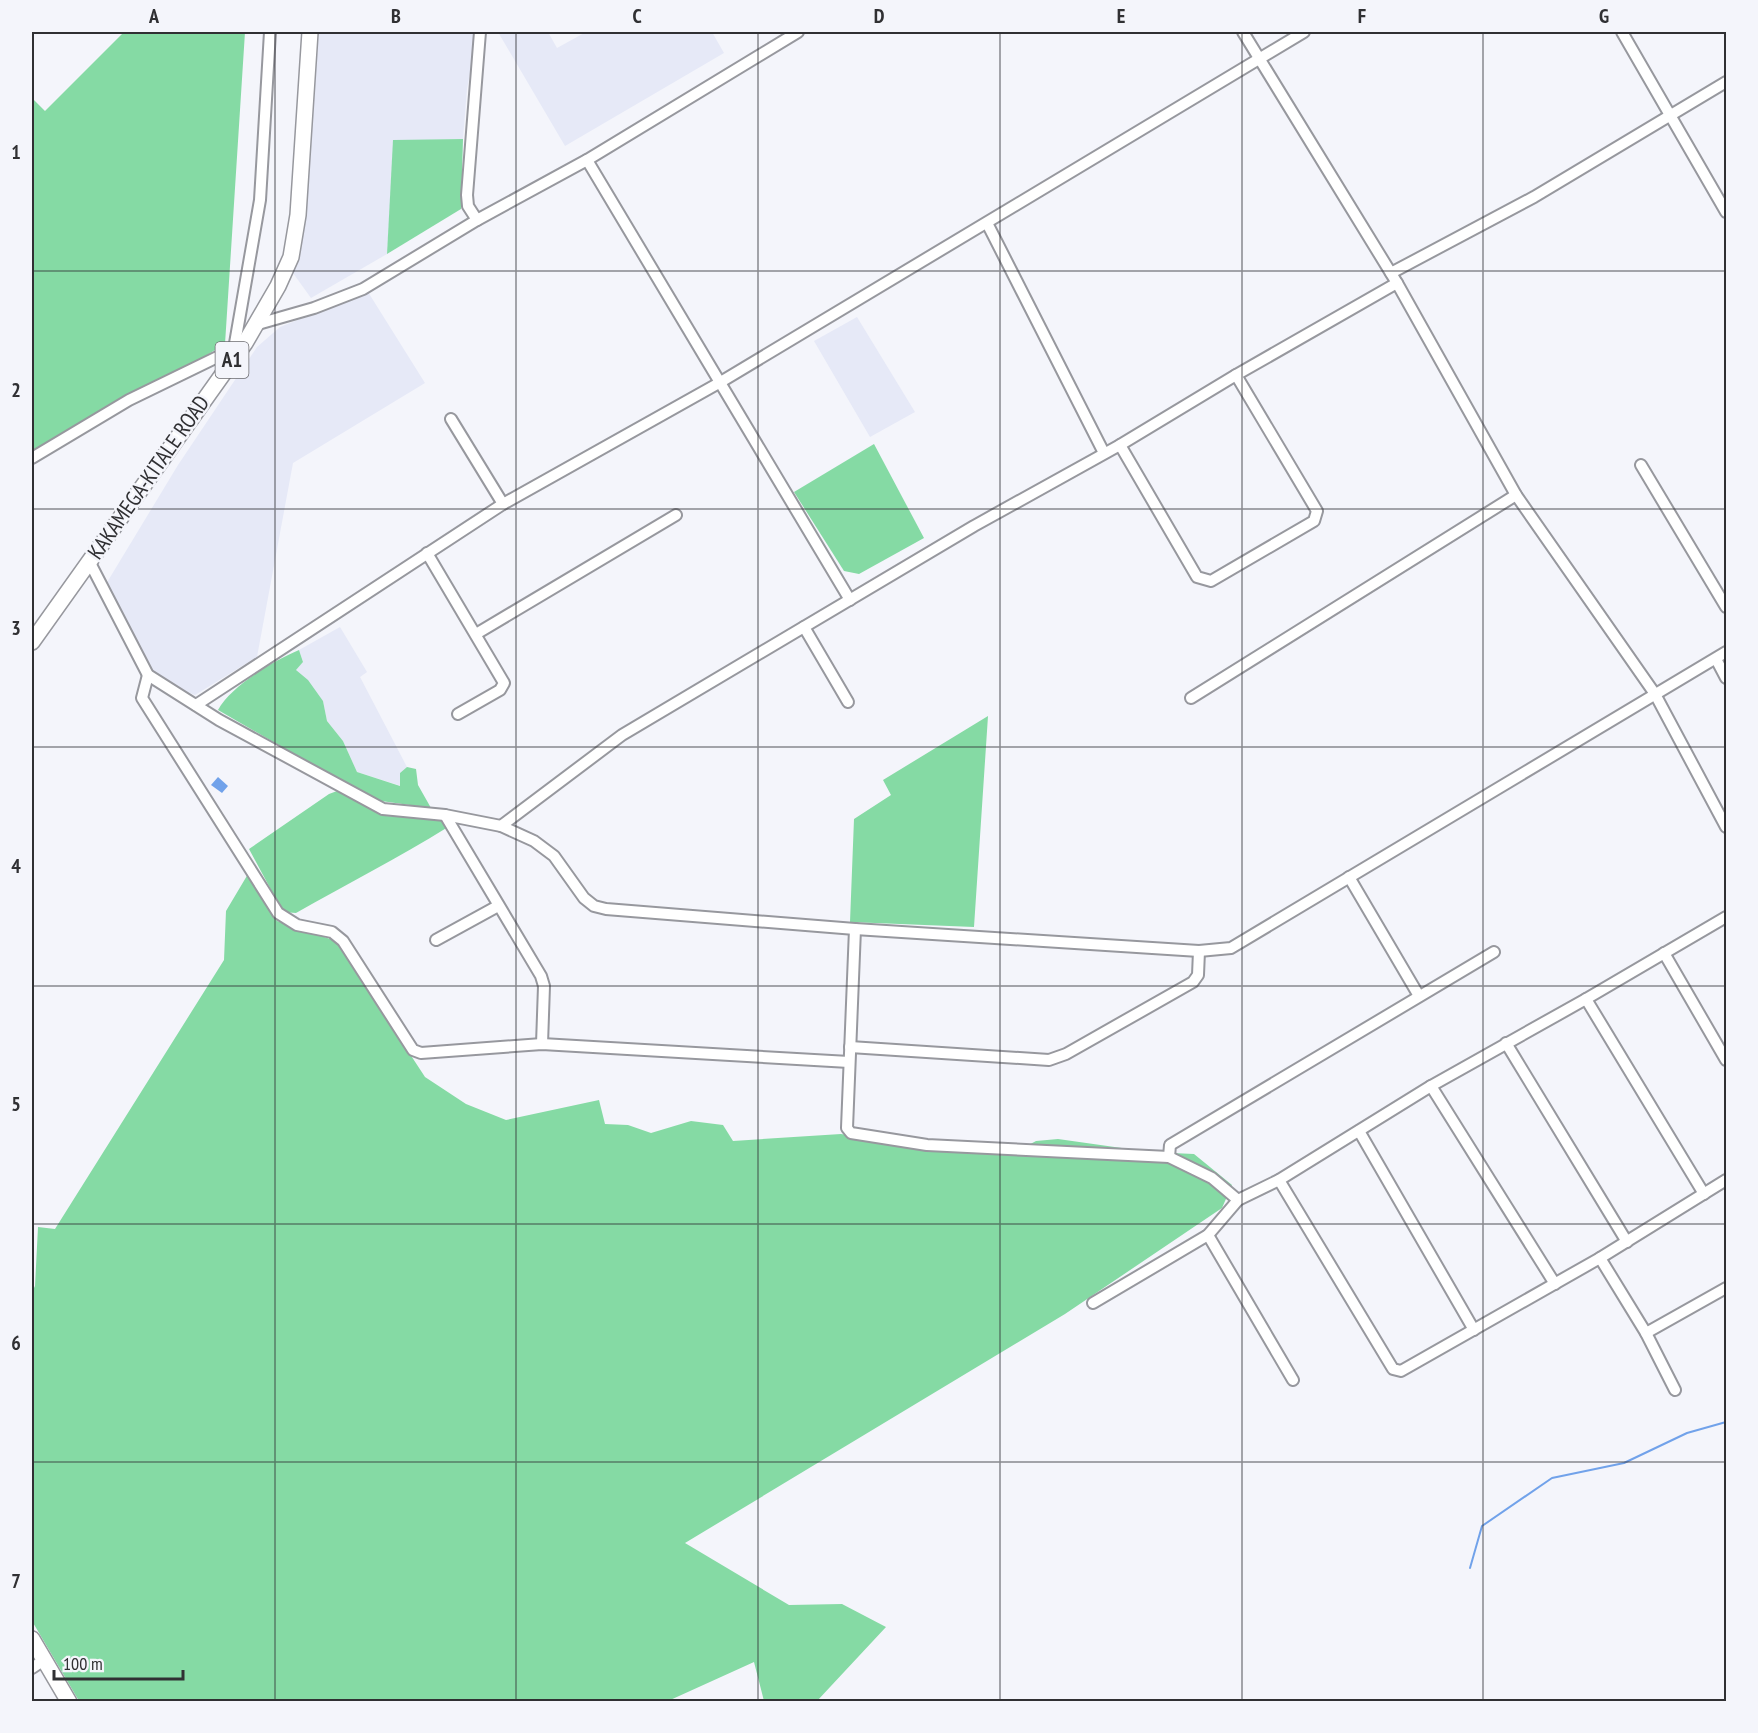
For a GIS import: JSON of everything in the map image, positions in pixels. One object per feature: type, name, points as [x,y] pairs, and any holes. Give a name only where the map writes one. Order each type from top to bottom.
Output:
[{"type":"highway","name":"KAKAMEGA-KITALE ROAD","points":[[32,642],[239,346],[258,324],[288,264],[296,233],[304,151],[310,32]]},
{"type":"highway","points":[[32,1640],[38,1664],[69,1701]]},
{"type":"street","points":[[32,458],[129,400],[239,346],[260,200],[270,32]]},
{"type":"street","points":[[477,220],[468,206],[467,195],[480,32]]},
{"type":"street","points":[[258,324],[314,308],[363,289],[477,220],[587,160],[798,32]]},
{"type":"street","points":[[1243,32],[1391,273],[1516,495],[1655,694],[1726,827]]},
{"type":"street","points":[[196,705],[503,504],[719,383],[1304,32]]},
{"type":"street","points":[[1622,32],[1726,212]]},
{"type":"street","points":[[1391,273],[1534,197],[1726,82]]},
{"type":"street","points":[[587,160],[850,600]]},
{"type":"street","points":[[987,222],[1104,453]]},
{"type":"street","points":[[501,826],[622,735],[1236,375],[1397,284]]},
{"type":"street","points":[[1120,445],[1197,578],[1203,581],[1211,581],[1314,521],[1317,511],[1236,375]]},
{"type":"street","points":[[451,419],[503,504]]},
{"type":"street","points":[[1641,465],[1726,607]]},
{"type":"street","points":[[1191,698],[1516,495]]},
{"type":"street","points":[[476,634],[676,515]]},
{"type":"street","points":[[427,553],[504,683],[500,690],[458,714]]},
{"type":"street","points":[[89,561],[148,675],[196,705],[373,804],[394,811],[446,815],[501,826],[545,847],[584,898],[594,906],[606,909],[855,929],[1199,951],[1231,948],[1726,652]]},
{"type":"street","points":[[804,627],[848,702]]},
{"type":"street","points":[[1716,659],[1726,678]]},
{"type":"street","points":[[148,675],[142,698],[278,913],[297,925],[332,932],[343,941],[412,1050],[421,1053],[542,1044],[849,1062]]},
{"type":"street","points":[[446,815],[543,982],[542,1044]]},
{"type":"street","points":[[1349,877],[1419,996]]},
{"type":"street","points":[[436,940],[498,906]]},
{"type":"street","points":[[1093,1303],[1208,1235],[1238,1200],[1279,1180],[1431,1086],[1586,999],[1726,916]]},
{"type":"street","points":[[855,929],[847,1128],[851,1133],[927,1145],[1168,1157],[1212,1178],[1238,1200]]},
{"type":"street","points":[[850,1047],[1049,1060],[1066,1054],[1193,982],[1198,975],[1199,951]]},
{"type":"street","points":[[1168,1157],[1170,1145],[1494,952]]},
{"type":"street","points":[[1664,952],[1726,1060]]},
{"type":"street","points":[[1586,999],[1704,1194]]},
{"type":"street","points":[[1506,1043],[1627,1242]]},
{"type":"street","points":[[1431,1086],[1555,1284]]},
{"type":"street","points":[[1359,1131],[1474,1330]]},
{"type":"street","points":[[1279,1180],[1393,1369],[1401,1371],[1600,1258],[1726,1180]]},
{"type":"street","points":[[1208,1235],[1293,1380]]},
{"type":"street","points":[[1600,1258],[1646,1333],[1675,1390]]},
{"type":"street","points":[[1646,1333],[1726,1288]]},
{"type":"shaded area","points":[[319,32],[478,32],[467,89],[463,139],[394,141],[387,254],[311,298],[293,273],[302,226]]},
{"type":"shaded area","points":[[498,32],[548,32],[557,48],[586,32],[712,32],[724,53],[565,146]]},
{"type":"shaded area","points":[[368,292],[425,383],[293,463],[257,657],[195,695],[159,681],[106,584],[178,465],[257,347],[280,327]]},
{"type":"shaded area","points":[[857,317],[915,412],[870,437],[814,341]]},
{"type":"shaded area","points":[[340,627],[367,672],[360,677],[407,767],[400,773],[401,786],[357,772],[343,741],[327,721],[323,701],[296,670],[303,662],[299,650]]},
{"type":"green space","points":[[124,32],[245,32],[225,344],[32,461],[32,98],[45,111]]},
{"type":"green space","points":[[463,139],[461,209],[387,254],[393,140]]},
{"type":"green space","points":[[874,444],[924,538],[859,574],[844,571],[794,492]]},
{"type":"green space","points":[[299,650],[303,662],[296,670],[308,680],[323,701],[327,721],[343,741],[357,772],[400,786],[400,773],[407,767],[416,769],[418,785],[431,808],[374,800],[218,710],[242,683],[265,667]]},
{"type":"green space","points":[[988,716],[974,927],[850,922],[854,819],[891,795],[883,780]]},
{"type":"green space","points":[[337,791],[385,816],[442,818],[448,827],[296,913],[283,912],[249,849],[329,794]]},
{"type":"green space","points":[[248,874],[277,921],[336,941],[425,1077],[466,1104],[506,1120],[599,1100],[605,1124],[628,1125],[651,1133],[691,1121],[723,1125],[733,1141],[841,1134],[929,1149],[1012,1154],[1036,1141],[1058,1139],[1150,1152],[1194,1154],[1232,1185],[1222,1208],[1065,1314],[685,1543],[789,1605],[842,1604],[886,1627],[817,1701],[764,1701],[754,1662],[668,1701],[79,1701],[32,1621],[32,1292],[35,1286],[38,1227],[55,1229],[224,960],[226,911]]},
{"type":"water","points":[[218,777],[228,786],[222,793],[211,785]]},
{"type":"waterway","points":[[1470,1568],[1482,1526],[1552,1478],[1624,1463],[1687,1433],[1726,1422]]}]
